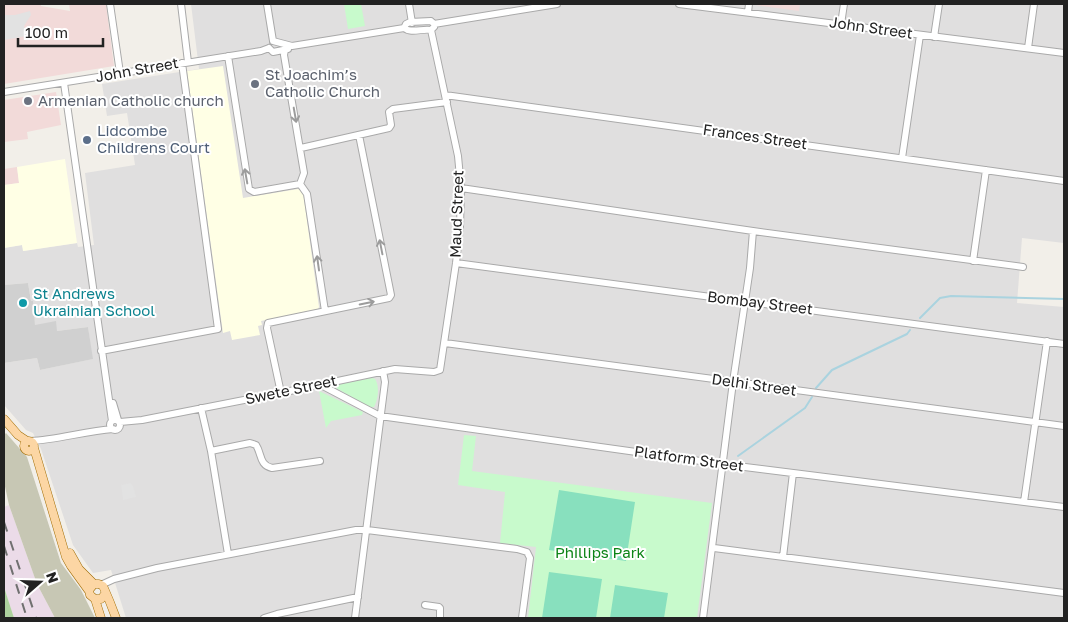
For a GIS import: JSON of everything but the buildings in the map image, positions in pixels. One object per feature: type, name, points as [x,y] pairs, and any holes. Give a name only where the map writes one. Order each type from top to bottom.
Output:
[{"type":"main road","points":[[4,419],[29,446],[40,468],[71,566],[95,586],[105,589],[105,594],[109,598],[116,618]]},
{"type":"main road","points":[[95,586],[91,597],[95,599],[101,618]]},
{"type":"main road","points":[[95,599],[101,599],[105,594]]},
{"type":"street","points":[[110,4],[120,73]]},
{"type":"street","points":[[101,351],[218,329],[185,62],[181,4]]},
{"type":"street","points":[[268,4],[276,42],[280,48],[277,51]]},
{"type":"street","points":[[409,4],[412,23]]},
{"type":"street","points":[[292,46],[276,42],[269,44],[272,52],[285,50],[292,46],[404,28],[409,31],[425,29],[557,4]]},
{"type":"street","name":"John Street","points":[[679,4],[1064,53]]},
{"type":"street","points":[[748,12],[749,4]]},
{"type":"street","points":[[841,24],[844,4]]},
{"type":"street","points":[[934,37],[939,4]]},
{"type":"street","points":[[1028,48],[1034,4]]},
{"type":"street","points":[[404,28],[406,24],[431,21],[432,27]]},
{"type":"street","name":"Maud Street","points":[[432,27],[460,167],[462,188],[456,263],[440,370]]},
{"type":"street","points":[[902,158],[920,35]]},
{"type":"street","name":"John Street","points":[[4,92],[261,51],[269,48]]},
{"type":"street","points":[[285,50],[284,55],[304,173],[300,184]]},
{"type":"street","points":[[228,56],[249,189],[254,192],[300,184]]},
{"type":"street","points":[[64,82],[101,351],[115,424]]},
{"type":"street","name":"Frances Street","points":[[358,135],[390,127],[388,113],[391,110],[446,98],[1064,181]]},
{"type":"street","points":[[281,393],[267,328],[268,322],[389,298],[391,295],[358,135],[301,148]]},
{"type":"street","points":[[973,261],[986,170]]},
{"type":"street","points":[[300,184],[307,194],[325,311]]},
{"type":"street","points":[[462,188],[753,231],[1024,267]]},
{"type":"street","points":[[704,618],[746,302],[753,231]]},
{"type":"street","name":"Bombay Street","points":[[456,263],[1064,344]]},
{"type":"street","points":[[1024,502],[1047,341]]},
{"type":"street","name":"Delhi Street","points":[[444,343],[1064,426]]},
{"type":"street","name":"Swete Street","points":[[29,446],[47,439],[92,431],[115,424],[281,393],[383,371],[395,369],[434,372],[440,370]]},
{"type":"street","points":[[355,618],[385,382],[383,371]]},
{"type":"street","name":"Platform Street","points":[[321,385],[380,416],[723,464],[1064,507]]},
{"type":"street","points":[[201,408],[211,451],[228,554]]},
{"type":"street","points":[[211,451],[250,443],[256,445],[261,461],[266,466],[272,468],[320,460]]},
{"type":"street","points":[[783,557],[793,473]]},
{"type":"street","points":[[95,586],[156,568],[356,530],[367,530],[517,549],[527,552],[530,558],[522,618]]},
{"type":"street","points":[[714,548],[1064,593]]},
{"type":"street","points":[[264,618],[358,597]]},
{"type":"street","points":[[425,605],[439,607],[440,618]]},
{"type":"shaded area","points":[[4,4],[41,4],[41,6],[70,11],[69,4],[106,4],[114,66],[4,84]]},
{"type":"shaded area","points":[[191,4],[1064,4],[1064,243],[1022,238],[1017,303],[1064,307],[1064,618],[126,618],[111,570],[93,573],[73,545],[41,449],[33,433],[26,430],[4,405],[4,363],[37,358],[40,370],[92,359],[88,327],[57,331],[35,325],[28,283],[4,285],[4,248],[22,245],[24,251],[77,243],[78,247],[94,245],[85,173],[135,165],[127,113],[107,116],[102,84],[199,69]]},
{"type":"shaded area","points":[[755,4],[800,4],[799,11]]},
{"type":"shaded area","points":[[30,11],[31,15],[24,26],[27,36],[4,40],[4,15],[15,15]]},
{"type":"shaded area","points":[[223,66],[243,198],[298,189],[303,192],[319,307],[318,309],[261,321],[262,325],[258,326],[260,335],[232,340],[230,331],[223,333],[187,71]]},
{"type":"shaded area","points":[[56,92],[61,125],[27,132],[28,139],[4,142],[4,100]]},
{"type":"shaded area","points":[[65,159],[77,243],[23,251],[22,245],[4,248],[4,185],[19,183],[17,167]]},
{"type":"shaded area","points":[[17,167],[19,183],[4,185],[4,169]]},
{"type":"shaded area","points":[[28,283],[31,301],[33,301],[35,325],[56,321],[57,331],[88,327],[93,359],[40,370],[37,358],[4,363],[4,285]]},
{"type":"shaded area","points":[[6,433],[27,457],[61,563],[81,590],[95,618],[55,618],[37,584],[9,505],[4,482],[4,435]]},
{"type":"shaded area","points":[[131,483],[136,497],[123,500],[121,485]]},
{"type":"shaded area","points":[[9,505],[37,584],[55,618],[14,618],[4,587],[4,507]]},
{"type":"green space","points":[[344,4],[361,4],[365,26],[348,29]]},
{"type":"green space","points":[[372,378],[377,382],[378,389],[377,401],[374,407],[370,407],[336,388],[340,384]]},
{"type":"green space","points":[[319,391],[363,412],[362,415],[331,421],[326,428]]},
{"type":"green space","name":"Phillips Park","points":[[464,435],[476,436],[472,471],[712,503],[697,618],[528,618],[536,547],[500,543],[505,492],[458,485]]},
{"type":"green space","points":[[559,490],[635,502],[626,561],[549,550]]},
{"type":"green space","points":[[549,572],[602,579],[596,618],[542,618]]},
{"type":"green space","points":[[615,585],[668,593],[664,618],[610,618]]},
{"type":"green space","points":[[4,587],[14,618],[4,618]]},
{"type":"waterway","points":[[920,318],[940,298],[951,296],[1064,299]]},
{"type":"waterway","points":[[816,388],[832,370],[907,334],[910,330]]},
{"type":"waterway","points":[[738,456],[805,408],[812,397]]},
{"type":"railway","points":[[4,522],[36,618]]},
{"type":"railway","points":[[4,546],[27,618]]},
{"type":"place","name":"St Joachim’s Catholic Church","points":[[255,84]]},
{"type":"place","name":"Armenian Catholic church","points":[[28,101]]},
{"type":"place","name":"Lidcombe Childrens Court","points":[[87,140]]},
{"type":"place","name":"St Andrews Ukrainian School","points":[[23,303]]}]
